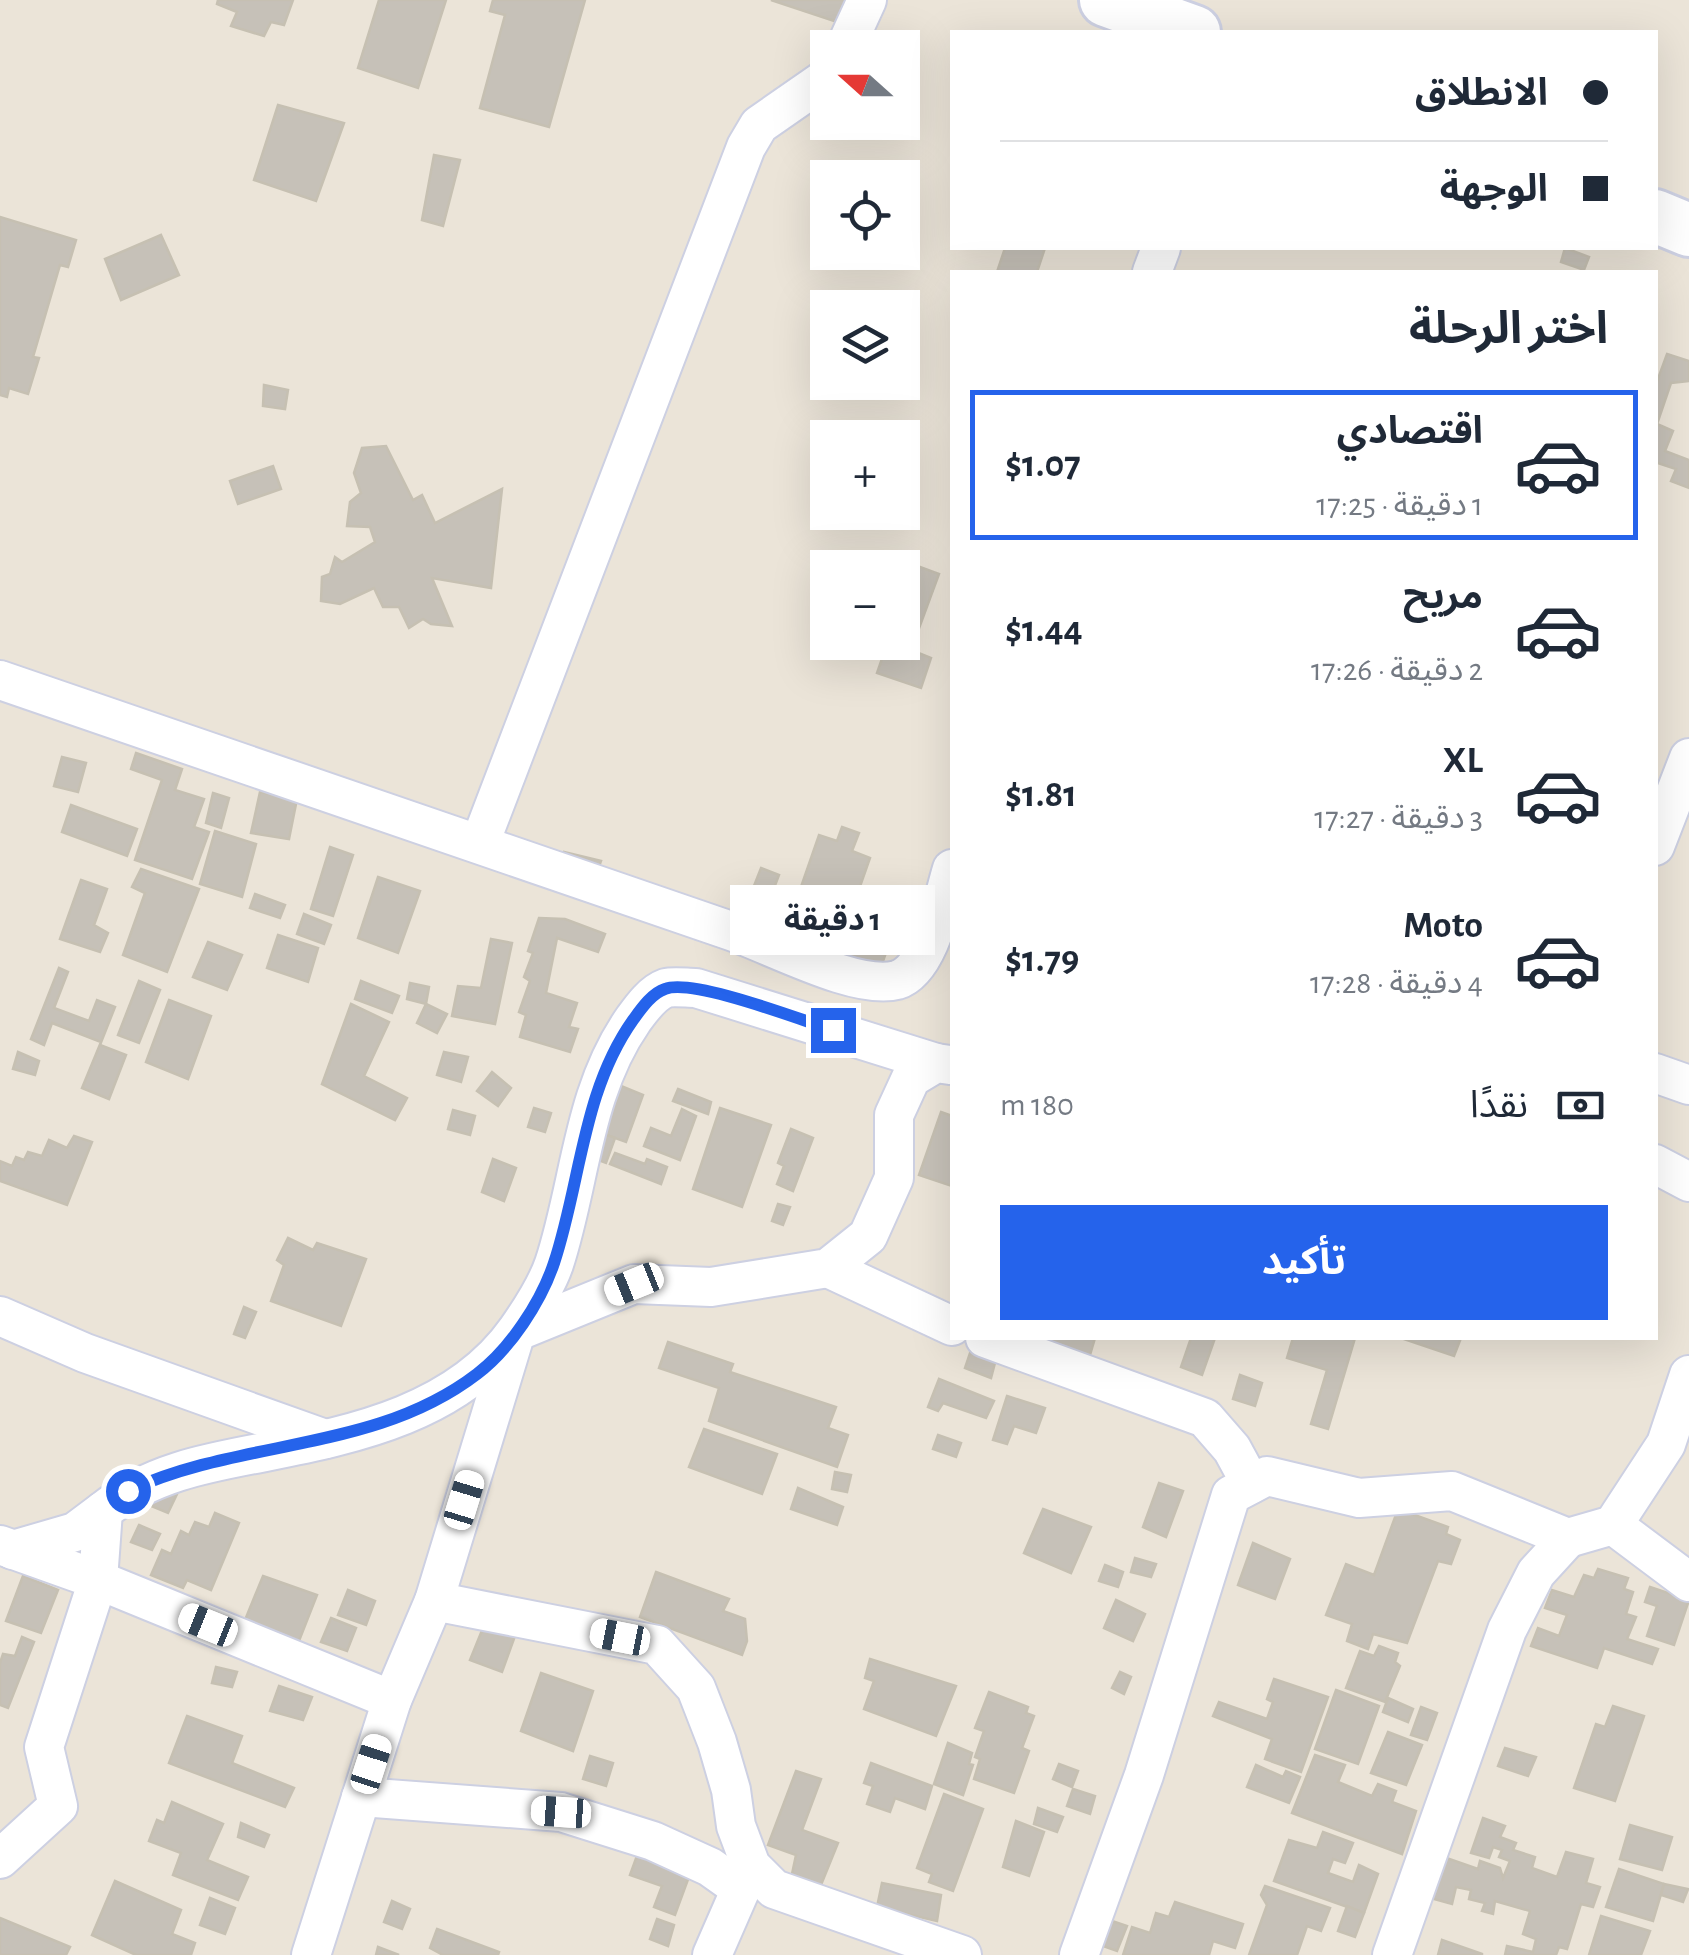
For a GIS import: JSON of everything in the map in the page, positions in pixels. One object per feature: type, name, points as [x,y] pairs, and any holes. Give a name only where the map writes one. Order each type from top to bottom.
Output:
[{"type":"main road","points":[[1106,0],[1188,30]]},
{"type":"main road","points":[[1658,217],[1689,230]]},
{"type":"street","points":[[853,30],[867,0]]},
{"type":"street","points":[[480,843],[746,148],[759,125],[810,89]]},
{"type":"street","points":[[0,680],[480,843],[863,981],[898,980],[912,971],[925,954],[950,874]]},
{"type":"street","points":[[1658,838],[1689,758]]},
{"type":"street","points":[[311,1955],[392,1700],[434,1601],[516,1332],[554,1264],[594,1098],[623,1035],[645,1004],[666,988],[696,988],[944,1064]]},
{"type":"street","points":[[6,1548],[74,1532],[128,1491],[154,1478],[217,1461],[328,1440],[429,1406],[480,1372],[516,1332],[634,1284],[711,1287],[828,1268],[868,1236],[894,1178],[894,1115],[911,1078],[944,1064]]},
{"type":"street","points":[[1658,1074],[1689,1086]]},
{"type":"street","points":[[828,1268],[950,1325]]},
{"type":"street","points":[[0,1316],[84,1352],[328,1440]]},
{"type":"street","points":[[990,1340],[1205,1418],[1232,1450],[1251,1484]]},
{"type":"street","points":[[1392,1955],[1507,1630],[1536,1573],[1568,1538],[1613,1525],[1666,1444],[1689,1375]]},
{"type":"street","points":[[1079,1955],[1144,1775],[1231,1494],[1267,1476],[1358,1498],[1452,1491],[1568,1538]]},
{"type":"street","points":[[0,1859],[58,1806],[44,1746],[98,1580],[103,1511]]},
{"type":"street","points":[[1613,1525],[1689,1582]]},
{"type":"street","points":[[6,1548],[98,1580],[392,1700]]},
{"type":"street","points":[[434,1601],[657,1644],[696,1688],[731,1790],[746,1878],[712,1955]]},
{"type":"street","points":[[361,1797],[561,1812],[654,1840],[710,1867],[962,1955]]},
{"type":"building","points":[[218,0],[293,0],[284,25],[271,22],[264,36],[231,26],[237,12],[217,4]]},
{"type":"building","points":[[379,0],[446,0],[418,88],[358,68]]},
{"type":"building","points":[[493,0],[585,0],[549,127],[480,108],[505,15],[490,11]]},
{"type":"building","points":[[771,0],[849,0],[840,23]]},
{"type":"building","points":[[278,105],[344,123],[316,201],[254,180]]},
{"type":"building","points":[[434,155],[460,160],[443,226],[422,220]]},
{"type":"building","points":[[0,217],[76,240],[68,267],[60,265],[33,357],[39,358],[28,394],[9,388],[7,397],[0,395]]},
{"type":"building","points":[[161,235],[179,275],[121,300],[105,259]]},
{"type":"building","points":[[1004,250],[1044,250],[1038,270],[998,270]]},
{"type":"building","points":[[1564,250],[1589,257],[1584,270],[1561,262]]},
{"type":"building","points":[[1667,354],[1689,361],[1689,381],[1671,383],[1658,421],[1658,379]]},
{"type":"building","points":[[264,385],[288,390],[285,409],[263,406]]},
{"type":"building","points":[[1658,424],[1673,431],[1665,451],[1689,460],[1689,488],[1671,481],[1676,469],[1658,463]]},
{"type":"building","points":[[386,446],[413,500],[422,495],[435,523],[502,489],[491,588],[432,578],[452,626],[423,619],[409,628],[399,607],[383,607],[374,588],[340,604],[321,601],[322,577],[330,574],[335,557],[342,562],[375,542],[370,527],[347,526],[350,502],[361,493],[354,473],[362,448]]},
{"type":"building","points":[[273,466],[281,489],[238,504],[230,481]]},
{"type":"building","points":[[920,567],[939,574],[920,626]]},
{"type":"building","points":[[920,654],[931,658],[921,688],[877,673],[882,660],[920,660]]},
{"type":"building","points":[[136,753],[182,769],[175,790],[204,799],[194,827],[209,832],[192,879],[135,860],[162,780],[131,769]]},
{"type":"building","points":[[62,757],[86,763],[78,792],[54,786]]},
{"type":"building","points":[[260,792],[297,799],[289,839],[251,833]]},
{"type":"building","points":[[213,793],[229,798],[221,828],[206,823]]},
{"type":"building","points":[[71,805],[137,829],[127,856],[62,832]]},
{"type":"building","points":[[842,827],[859,833],[852,851],[870,858],[851,912],[895,927],[881,967],[785,933],[819,835],[837,841]]},
{"type":"building","points":[[215,831],[256,844],[242,897],[200,884]]},
{"type":"building","points":[[330,847],[353,855],[333,916],[311,909]]},
{"type":"building","points":[[564,852],[601,861],[596,875],[561,866]]},
{"type":"building","points":[[761,868],[779,875],[760,925],[741,919]]},
{"type":"building","points":[[141,869],[199,889],[167,972],[123,955],[145,893],[132,887]]},
{"type":"building","points":[[378,877],[420,891],[398,953],[358,938]]},
{"type":"building","points":[[81,880],[107,889],[94,925],[108,933],[100,952],[60,939]]},
{"type":"building","points":[[255,894],[285,905],[280,918],[250,908]]},
{"type":"building","points":[[879,897],[895,904],[889,918],[874,913]]},
{"type":"building","points":[[304,914],[331,925],[324,944],[297,934]]},
{"type":"building","points":[[539,918],[565,919],[605,934],[598,952],[557,938],[546,993],[577,1003],[569,1027],[578,1029],[570,1052],[520,1037],[526,1015],[519,1012],[530,981],[524,977],[533,953],[528,951]]},
{"type":"building","points":[[278,935],[318,948],[308,982],[267,968]]},
{"type":"building","points":[[491,939],[512,943],[495,1024],[452,1016],[458,986],[481,988]]},
{"type":"building","points":[[208,942],[242,955],[227,990],[193,977]]},
{"type":"building","points":[[59,968],[68,972],[54,1008],[89,1021],[97,1000],[115,1007],[100,1045],[126,1055],[109,1099],[82,1088],[101,1042],[52,1023],[44,1045],[31,1039]]},
{"type":"building","points":[[139,981],[160,990],[139,1043],[118,1035]]},
{"type":"building","points":[[361,981],[399,996],[392,1013],[355,999]]},
{"type":"building","points":[[410,983],[429,987],[426,1004],[407,999]]},
{"type":"building","points":[[169,1000],[211,1016],[188,1079],[146,1062]]},
{"type":"building","points":[[351,1004],[389,1022],[364,1076],[407,1098],[395,1120],[322,1084]]},
{"type":"building","points":[[426,1004],[447,1014],[437,1033],[417,1023]]},
{"type":"building","points":[[18,1052],[39,1061],[35,1075],[13,1069]]},
{"type":"building","points":[[444,1052],[468,1057],[461,1082],[437,1075]]},
{"type":"building","points":[[492,1072],[511,1088],[498,1106],[477,1091]]},
{"type":"building","points":[[621,1086],[643,1095],[626,1142],[604,1134]]},
{"type":"building","points":[[678,1089],[711,1102],[708,1114],[673,1101]]},
{"type":"building","points":[[534,1108],[551,1113],[545,1132],[528,1127]]},
{"type":"building","points":[[720,1108],[771,1125],[742,1207],[693,1189]]},
{"type":"building","points":[[682,1109],[696,1116],[680,1160],[644,1146],[651,1128],[671,1136]]},
{"type":"building","points":[[453,1110],[475,1116],[470,1135],[448,1129]]},
{"type":"building","points":[[941,1112],[950,1115],[950,1185],[919,1175]]},
{"type":"building","points":[[791,1129],[813,1138],[793,1191],[777,1184],[784,1166],[778,1163]]},
{"type":"building","points":[[604,1134],[615,1138],[606,1163],[585,1155]]},
{"type":"building","points":[[74,1136],[92,1142],[67,1205],[0,1181],[0,1161],[12,1166],[16,1157],[24,1160],[28,1152],[42,1156],[49,1140],[67,1148]]},
{"type":"building","points":[[615,1153],[667,1167],[661,1184],[610,1164]]},
{"type":"building","points":[[493,1159],[516,1168],[504,1201],[482,1192]]},
{"type":"building","points":[[778,1204],[790,1207],[783,1225],[772,1221]]},
{"type":"building","points":[[288,1238],[313,1250],[317,1243],[366,1259],[341,1326],[271,1301],[284,1265],[277,1260]]},
{"type":"building","points":[[244,1307],[256,1312],[245,1338],[234,1334]]},
{"type":"building","points":[[1042,1340],[1094,1340],[1090,1355]]},
{"type":"building","points":[[1190,1340],[1214,1340],[1202,1375],[1181,1367]]},
{"type":"building","points":[[1292,1340],[1354,1340],[1328,1429],[1311,1424],[1327,1370],[1287,1358]]},
{"type":"building","points":[[1407,1340],[1460,1340],[1454,1356]]},
{"type":"building","points":[[668,1342],[733,1364],[730,1372],[836,1407],[828,1428],[848,1435],[837,1467],[709,1421],[719,1388],[659,1368]]},
{"type":"building","points":[[971,1350],[996,1359],[991,1378],[965,1368]]},
{"type":"building","points":[[1240,1375],[1262,1383],[1255,1406],[1233,1399]]},
{"type":"building","points":[[939,1379],[994,1401],[986,1418],[943,1403],[938,1411],[928,1407]]},
{"type":"building","points":[[1007,1396],[1045,1408],[1036,1433],[1014,1426],[1007,1444],[993,1440]]},
{"type":"building","points":[[704,1429],[777,1454],[762,1494],[689,1467]]},
{"type":"building","points":[[938,1435],[961,1443],[956,1457],[933,1449]]},
{"type":"building","points":[[835,1472],[851,1475],[847,1492],[832,1489]]},
{"type":"building","points":[[1159,1483],[1183,1491],[1166,1537],[1143,1527]]},
{"type":"building","points":[[158,1485],[177,1494],[168,1513],[149,1505]]},
{"type":"building","points":[[798,1488],[843,1507],[837,1525],[791,1509]]},
{"type":"building","points":[[1043,1509],[1091,1527],[1071,1573],[1024,1553]]},
{"type":"building","points":[[1398,1509],[1448,1527],[1446,1534],[1460,1540],[1451,1564],[1438,1561],[1407,1643],[1373,1634],[1368,1649],[1347,1641],[1352,1624],[1326,1615],[1346,1564],[1374,1575]]},
{"type":"building","points":[[215,1513],[239,1523],[211,1590],[187,1580],[183,1588],[151,1575],[162,1550],[171,1554],[181,1531],[189,1535],[195,1522],[209,1527]]},
{"type":"building","points":[[139,1525],[160,1534],[152,1550],[131,1542]]},
{"type":"building","points":[[1253,1543],[1290,1559],[1275,1599],[1238,1585]]},
{"type":"building","points":[[1135,1558],[1156,1564],[1151,1577],[1131,1572]]},
{"type":"building","points":[[1105,1565],[1123,1572],[1118,1587],[1099,1581]]},
{"type":"building","points":[[1598,1569],[1628,1578],[1624,1589],[1633,1592],[1626,1614],[1636,1617],[1627,1639],[1658,1649],[1652,1664],[1604,1648],[1597,1668],[1531,1646],[1538,1628],[1559,1636],[1567,1615],[1545,1608],[1552,1590],[1574,1597],[1584,1575],[1594,1578]]},
{"type":"building","points":[[656,1572],[729,1599],[723,1611],[745,1619],[747,1641],[742,1655],[640,1617]]},
{"type":"building","points":[[23,1576],[58,1590],[41,1633],[6,1621]]},
{"type":"building","points":[[263,1576],[317,1595],[299,1641],[245,1620]]},
{"type":"building","points":[[1650,1587],[1689,1600],[1674,1645],[1647,1636],[1657,1606],[1645,1602]]},
{"type":"building","points":[[348,1590],[375,1601],[366,1625],[338,1615]]},
{"type":"building","points":[[1116,1600],[1145,1614],[1133,1641],[1104,1628]]},
{"type":"building","points":[[331,1618],[356,1628],[347,1651],[321,1642]]},
{"type":"building","points":[[485,1623],[515,1636],[502,1672],[470,1660]]},
{"type":"building","points":[[22,1637],[34,1642],[8,1708],[0,1705],[0,1663],[3,1654],[15,1656]]},
{"type":"building","points":[[1379,1646],[1398,1653],[1395,1662],[1400,1666],[1385,1702],[1346,1688],[1360,1651],[1374,1656]]},
{"type":"building","points":[[870,1659],[956,1686],[936,1736],[864,1709],[874,1681],[865,1678]]},
{"type":"building","points":[[216,1667],[237,1672],[232,1687],[212,1683]]},
{"type":"building","points":[[1120,1672],[1131,1677],[1124,1694],[1112,1688]]},
{"type":"building","points":[[541,1673],[593,1691],[573,1751],[521,1731]]},
{"type":"building","points":[[1274,1679],[1328,1697],[1301,1772],[1265,1759],[1272,1739],[1213,1716],[1219,1702],[1267,1719],[1273,1702],[1267,1699]]},
{"type":"building","points":[[279,1686],[312,1697],[303,1720],[270,1711]]},
{"type":"building","points":[[1336,1690],[1379,1706],[1358,1764],[1315,1749]]},
{"type":"building","points":[[989,1692],[1028,1707],[1026,1713],[1034,1716],[1022,1748],[1029,1751],[1014,1793],[974,1779],[980,1759],[975,1757],[984,1731],[975,1728]]},
{"type":"building","points":[[1388,1698],[1413,1709],[1408,1722],[1383,1712]]},
{"type":"building","points":[[1613,1706],[1644,1716],[1615,1801],[1574,1788],[1596,1724],[1605,1727]]},
{"type":"building","points":[[1421,1707],[1437,1713],[1427,1740],[1411,1735]]},
{"type":"building","points":[[187,1716],[242,1736],[232,1763],[294,1788],[285,1807],[169,1763]]},
{"type":"building","points":[[1388,1732],[1422,1745],[1406,1785],[1371,1773]]},
{"type":"building","points":[[948,1743],[972,1753],[969,1764],[973,1765],[963,1795],[934,1784]]},
{"type":"building","points":[[1505,1748],[1536,1757],[1528,1776],[1498,1766]]},
{"type":"building","points":[[1315,1755],[1345,1765],[1338,1782],[1372,1796],[1378,1784],[1396,1791],[1392,1802],[1416,1811],[1402,1854],[1292,1813]]},
{"type":"building","points":[[590,1756],[613,1763],[606,1786],[583,1779]]},
{"type":"building","points":[[871,1763],[932,1786],[925,1809],[895,1798],[890,1812],[867,1804],[873,1786],[864,1783]]},
{"type":"building","points":[[1059,1764],[1078,1771],[1072,1787],[1053,1779]]},
{"type":"building","points":[[1256,1765],[1283,1777],[1286,1771],[1300,1777],[1289,1803],[1247,1787]]},
{"type":"building","points":[[796,1771],[821,1779],[802,1830],[838,1843],[821,1885],[792,1874],[796,1855],[768,1845]]},
{"type":"building","points":[[1073,1789],[1095,1796],[1090,1814],[1067,1806]]},
{"type":"building","points":[[944,1794],[983,1809],[953,1891],[929,1882],[932,1874],[917,1868]]},
{"type":"building","points":[[172,1802],[223,1824],[207,1860],[248,1877],[238,1900],[173,1875],[181,1853],[149,1841],[157,1820],[164,1823]]},
{"type":"building","points":[[1038,1808],[1063,1817],[1057,1832],[1034,1824]]},
{"type":"building","points":[[1483,1818],[1505,1826],[1500,1837],[1516,1843],[1513,1850],[1535,1857],[1532,1868],[1557,1877],[1566,1852],[1593,1859],[1586,1883],[1600,1887],[1593,1907],[1581,1904],[1567,1949],[1559,1947],[1556,1955],[1505,1955],[1507,1946],[1533,1952],[1536,1939],[1523,1934],[1530,1911],[1495,1901],[1493,1914],[1482,1911],[1485,1903],[1469,1899],[1471,1890],[1456,1887],[1452,1904],[1430,1898],[1444,1857],[1478,1869],[1480,1861],[1500,1868],[1503,1878],[1510,1861],[1499,1857],[1502,1850],[1493,1847],[1489,1858],[1471,1853]]},
{"type":"building","points":[[1016,1821],[1044,1832],[1029,1876],[1003,1867]]},
{"type":"building","points":[[241,1823],[269,1835],[264,1847],[238,1837]]},
{"type":"building","points":[[1630,1825],[1672,1837],[1662,1870],[1620,1859]]},
{"type":"building","points":[[1323,1832],[1353,1843],[1345,1863],[1333,1859],[1328,1873],[1353,1882],[1359,1865],[1378,1874],[1364,1913],[1274,1881],[1289,1840],[1317,1848]]},
{"type":"building","points":[[638,1853],[690,1874],[675,1915],[654,1907],[662,1886],[630,1875]]},
{"type":"building","points":[[1619,1869],[1664,1884],[1653,1921],[1606,1907]]},
{"type":"building","points":[[115,1881],[181,1910],[172,1934],[195,1943],[191,1955],[136,1955],[92,1935]]},
{"type":"building","points":[[882,1883],[941,1895],[937,1921],[877,1907]]},
{"type":"building","points":[[1664,1884],[1688,1889],[1683,1902],[1661,1895]]},
{"type":"building","points":[[1265,1886],[1330,1908],[1321,1931],[1307,1926],[1297,1955],[1249,1955],[1267,1905],[1261,1895]]},
{"type":"building","points":[[210,1898],[235,1908],[225,1934],[200,1925]]},
{"type":"building","points":[[392,1901],[410,1909],[402,1929],[384,1922]]},
{"type":"building","points":[[1175,1902],[1243,1924],[1235,1948],[1213,1941],[1209,1955],[1123,1955],[1132,1927],[1150,1933],[1156,1913],[1169,1917]]},
{"type":"building","points":[[1347,1906],[1364,1913],[1355,1937],[1338,1931]]},
{"type":"building","points":[[1601,1916],[1650,1931],[1641,1955],[1589,1955]]},
{"type":"building","points":[[0,1918],[70,1947],[66,1955],[0,1955]]},
{"type":"building","points":[[657,1919],[674,1925],[668,1946],[650,1939]]},
{"type":"building","points":[[1112,1921],[1127,1926],[1117,1951],[1103,1946]]},
{"type":"building","points":[[437,1929],[499,1952],[498,1955],[443,1955],[430,1948]]},
{"type":"building","points":[[1442,1940],[1482,1954],[1482,1955],[1438,1955]]},
{"type":"building","points":[[378,1947],[399,1955],[376,1955]]},
{"type":"route","points":[[128,1491],[154,1478],[217,1461],[328,1440],[429,1406],[480,1372],[516,1332],[540,1294],[554,1264],[594,1098],[623,1035],[645,1004],[666,988],[696,988],[833,1030]]}]
